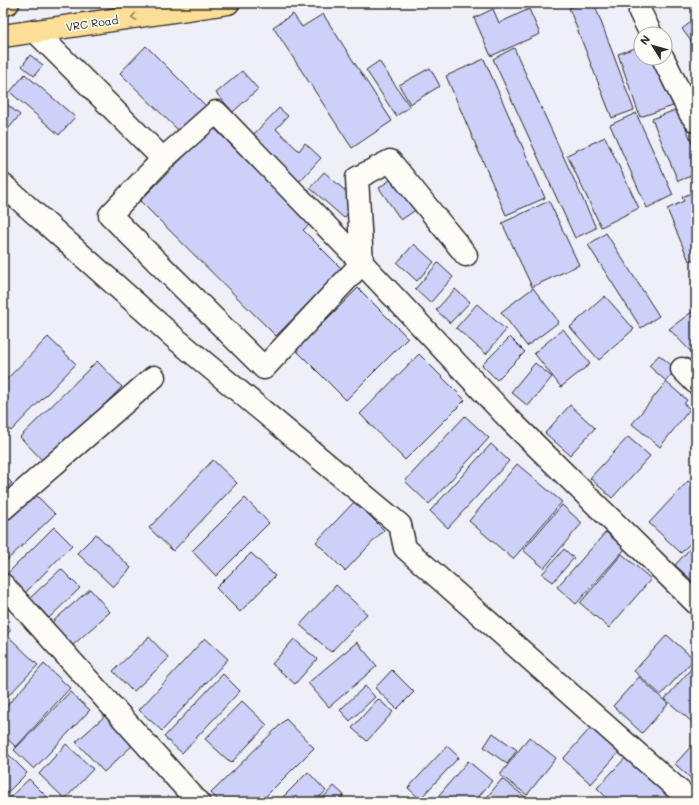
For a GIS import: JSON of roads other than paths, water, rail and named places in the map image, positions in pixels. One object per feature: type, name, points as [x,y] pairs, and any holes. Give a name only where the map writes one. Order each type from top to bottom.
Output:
[{"type":"main road","points":[[3,4],[8,3]]},
{"type":"main road","name":"VRC Road","points":[[3,36],[228,3]]},
{"type":"street","points":[[640,12],[647,26]]},
{"type":"street","points":[[35,31],[163,159]]},
{"type":"street","points":[[666,66],[690,113],[696,121]]},
{"type":"street","points":[[466,255],[390,161],[357,178],[362,263],[264,368],[110,215],[163,159],[216,112],[362,263],[509,420],[696,603]]},
{"type":"street","points":[[3,185],[176,339],[400,525],[406,548],[692,802]]},
{"type":"street","points":[[3,509],[154,377]]},
{"type":"street","points":[[3,585],[198,802]]}]
